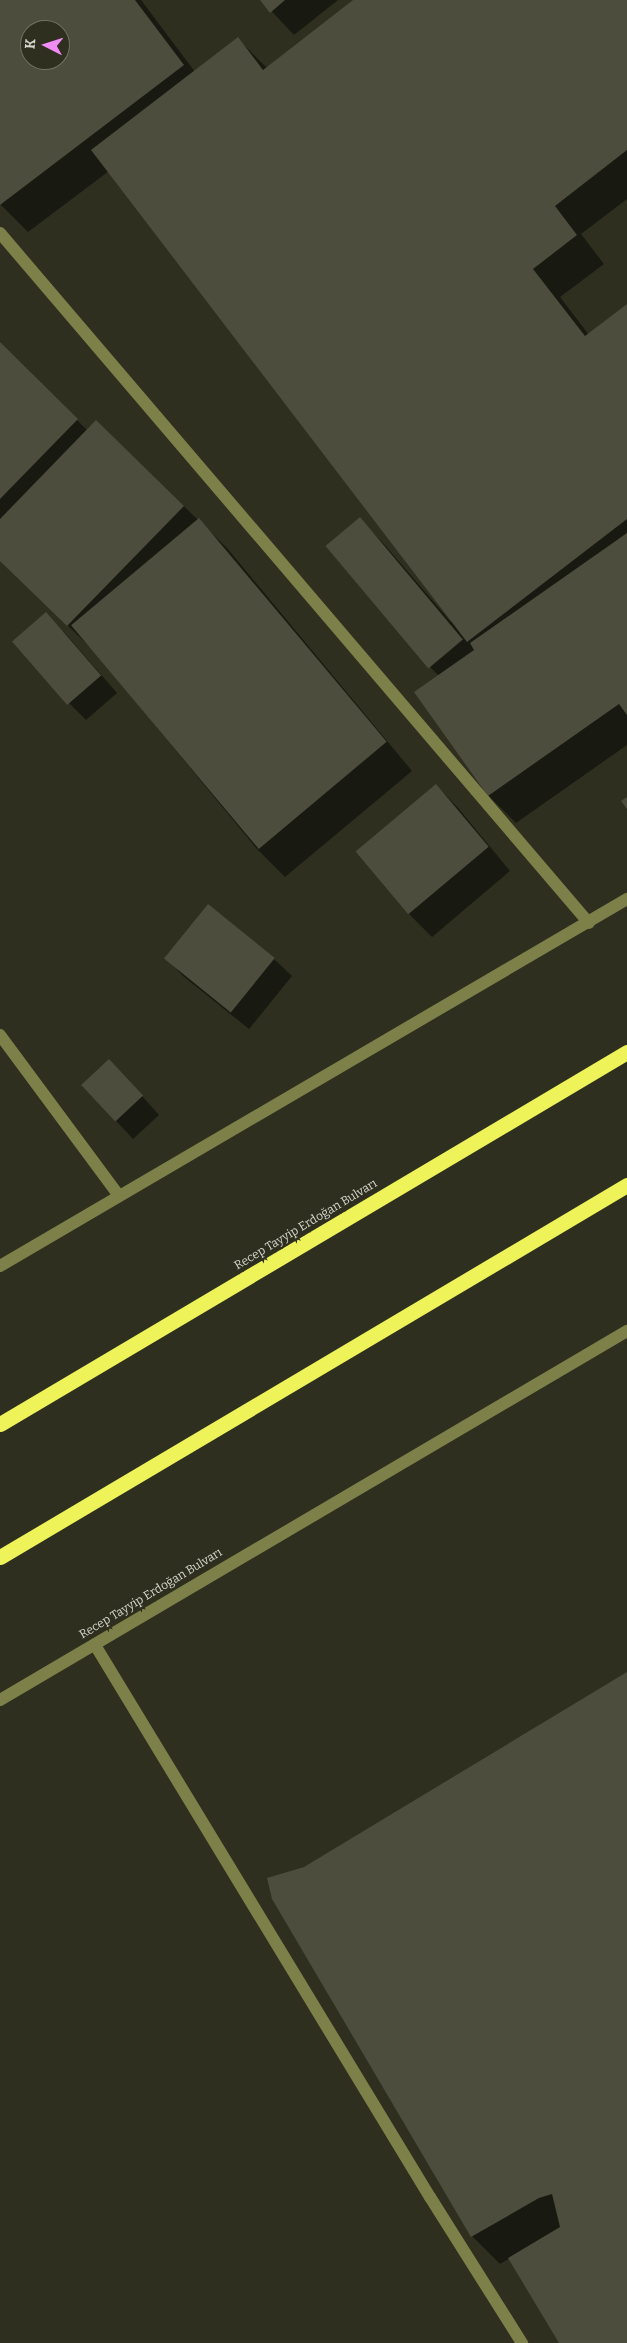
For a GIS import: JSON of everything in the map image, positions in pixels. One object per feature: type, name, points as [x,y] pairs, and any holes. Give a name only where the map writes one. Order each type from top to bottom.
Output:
[{"type":"highway","name":"Recep Tayyip Erdoğan Bulvarı","points":[[0,1424],[627,1052]]},
{"type":"highway","points":[[0,1557],[627,1185]]},
{"type":"street","points":[[0,232],[589,923]]},
{"type":"street","points":[[0,1266],[589,923],[627,899]]},
{"type":"street","points":[[0,1035],[119,1196]]},
{"type":"street","name":"Recep Tayyip Erdoğan Bulvarı","points":[[0,1700],[627,1331]]},
{"type":"street","points":[[95,1645],[430,2197],[522,2343]]},
{"type":"building","points":[[0,0],[135,0],[184,65],[0,205]]},
{"type":"building","points":[[260,0],[285,0],[270,13]]},
{"type":"building","points":[[353,0],[627,0],[627,150],[555,206],[577,235],[533,269],[585,336],[627,304],[627,519],[467,642],[91,150],[238,37],[263,70]]},
{"type":"building","points":[[0,342],[78,419],[0,499]]},
{"type":"building","points":[[96,420],[184,506],[67,626],[0,561],[0,519]]},
{"type":"building","points":[[360,517],[463,640],[428,668],[326,546]]},
{"type":"building","points":[[199,518],[387,742],[259,849],[71,625]]},
{"type":"building","points":[[627,533],[627,715],[619,704],[488,796],[414,692],[474,650],[470,643]]},
{"type":"building","points":[[46,612],[101,675],[67,705],[12,642]]},
{"type":"building","points":[[436,784],[489,847],[408,914],[356,851]]},
{"type":"building","points":[[627,797],[627,809],[621,801]]},
{"type":"building","points":[[208,904],[275,958],[231,1013],[164,958]]},
{"type":"building","points":[[109,1059],[143,1096],[115,1121],[81,1085]]},
{"type":"building","points":[[627,1672],[627,2343],[559,2343],[508,2258],[560,2227],[552,2194],[539,2198],[471,2237],[272,1899],[267,1878],[304,1867]]}]
